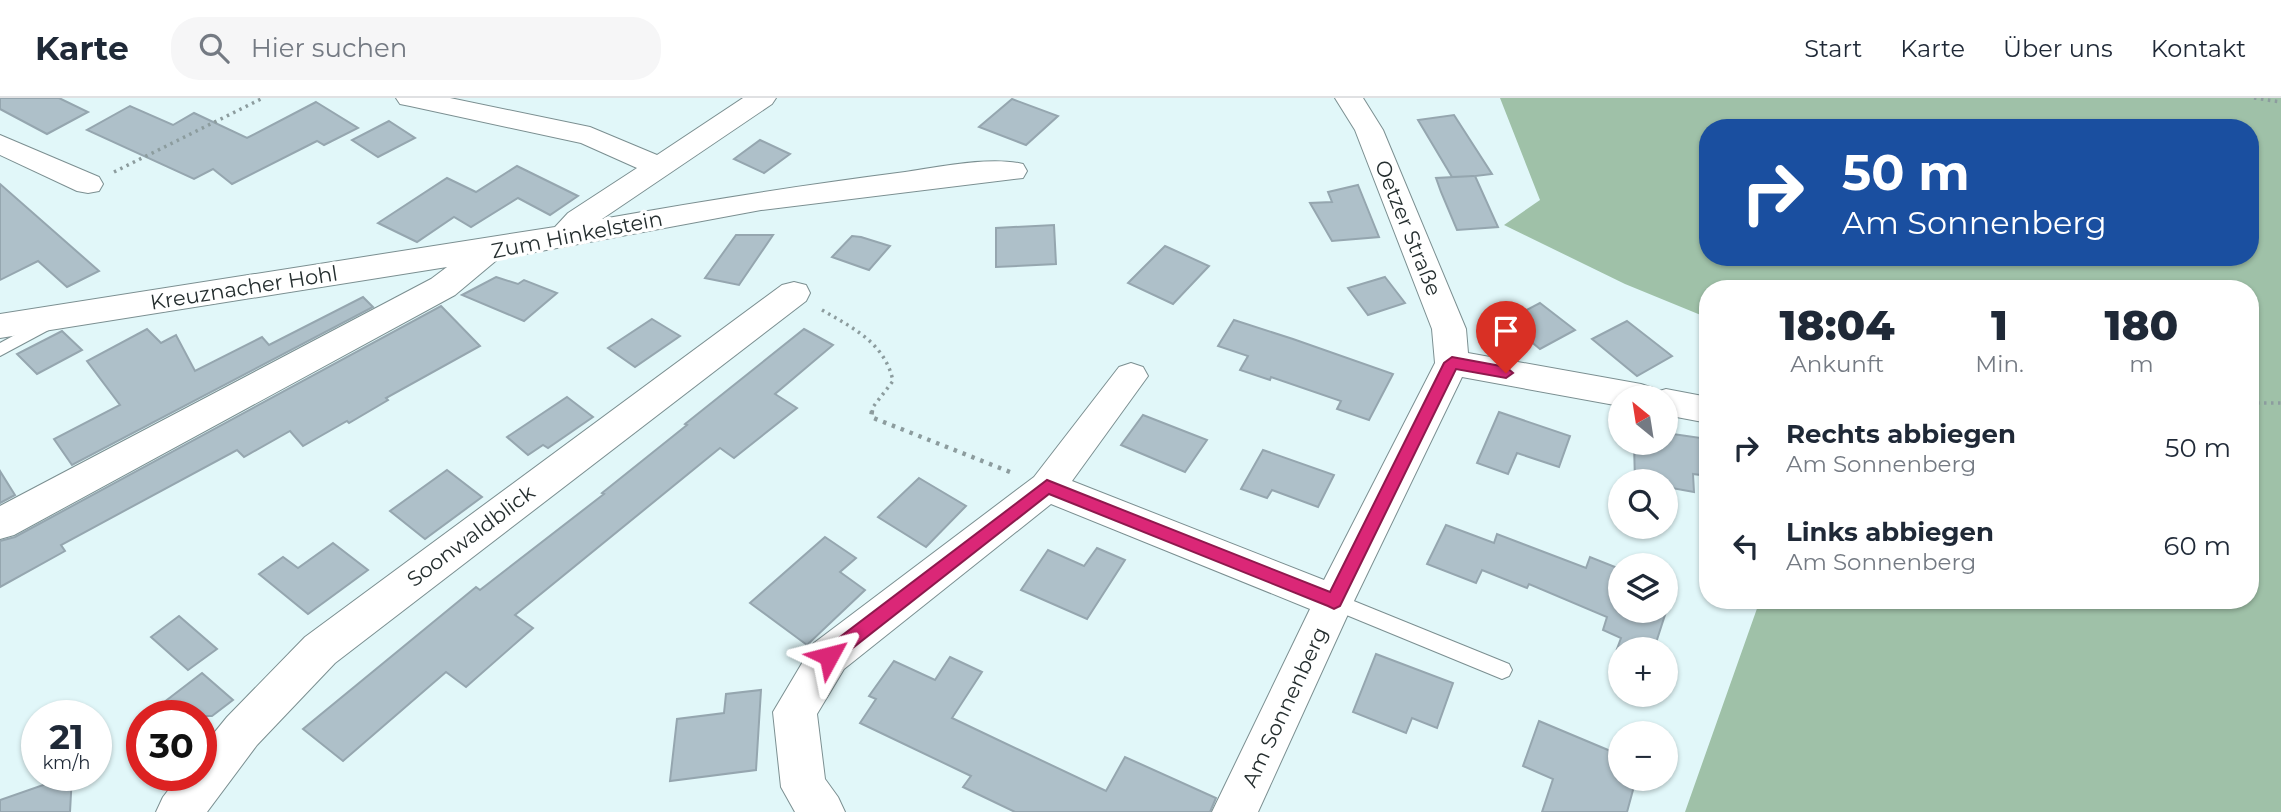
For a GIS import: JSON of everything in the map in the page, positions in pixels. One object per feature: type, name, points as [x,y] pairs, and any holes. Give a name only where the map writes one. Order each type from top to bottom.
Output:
[{"type":"street","points":[[410,98],[590,136],[660,167]]},
{"type":"street","points":[[565,235],[579,220],[762,98]]},
{"type":"street","name":"Oetzer Straße","points":[[1349,98],[1369,130],[1449,329],[1452,363]]},
{"type":"street","points":[[0,144],[88,184]]},
{"type":"street","name":"Zum Hinkelstein","points":[[0,524],[443,287],[488,250],[761,200],[953,175],[1012,171]]},
{"type":"street","name":"Kreuznacher Hohl","points":[[0,326],[488,250]]},
{"type":"street","name":"Soonwaldblick","points":[[179,812],[242,730],[320,650],[794,293]]},
{"type":"street","points":[[1452,363],[1608,391]]},
{"type":"street","name":"Am Sonnenberg","points":[[1235,812],[1334,601],[1452,363]]},
{"type":"street","points":[[822,812],[803,787],[795,712],[829,656],[1047,487],[1130,376]]},
{"type":"street","points":[[1678,404],[1699,408]]},
{"type":"street","name":"Am Sonnenberg","points":[[1047,487],[1334,601]]},
{"type":"lane","points":[[0,350],[59,317]]},
{"type":"lane","points":[[1334,601],[1502,670]]},
{"type":"path","points":[[88,184],[264,98]]},
{"type":"path","points":[[2254,98],[2281,102]]},
{"type":"path","points":[[794,293],[873,341],[892,369],[893,381],[873,407],[870,417],[1047,487]]},
{"type":"path","points":[[2259,403],[2281,403]]},
{"type":"green space","points":[[1500,98],[2281,98],[2281,812],[1685,812],[1757,609],[2259,609],[2259,280],[1699,280],[1699,314],[1625,284],[1504,225],[1540,200]]},
{"type":"building","points":[[0,98],[59,98],[88,112],[47,134],[0,109]]},
{"type":"building","points":[[1012,99],[1058,116],[1026,145],[979,127]]},
{"type":"building","points":[[316,102],[358,128],[324,145],[317,141],[232,184],[213,169],[194,179],[87,130],[130,106],[173,125],[194,113],[247,138]]},
{"type":"building","points":[[1454,115],[1492,174],[1475,176],[1498,227],[1457,230],[1441,192],[1436,178],[1474,176],[1452,177],[1418,120]]},
{"type":"building","points":[[389,121],[415,138],[378,157],[352,140]]},
{"type":"building","points":[[760,140],[790,154],[764,173],[734,159]]},
{"type":"building","points":[[517,166],[578,196],[550,215],[518,198],[471,227],[454,217],[417,242],[378,223],[447,178],[476,192]]},
{"type":"building","points":[[0,184],[99,271],[67,287],[38,261],[0,280]]},
{"type":"building","points":[[1358,185],[1379,237],[1332,241],[1310,203],[1332,202],[1328,192]]},
{"type":"building","points":[[1054,225],[1056,264],[996,267],[996,228]]},
{"type":"building","points":[[736,235],[773,235],[739,285],[705,278]]},
{"type":"building","points":[[852,236],[890,246],[869,270],[832,257]]},
{"type":"building","points":[[1165,246],[1209,266],[1173,304],[1128,283]]},
{"type":"building","points":[[496,277],[518,284],[524,280],[557,293],[524,321],[462,295]]},
{"type":"building","points":[[1385,277],[1405,303],[1368,315],[1348,288]]},
{"type":"building","points":[[363,297],[373,307],[72,465],[54,439],[120,405],[87,361],[147,329],[161,343],[176,335],[195,371],[262,337],[269,345]]},
{"type":"building","points":[[1540,303],[1575,330],[1540,349],[1506,321]]},
{"type":"building","points":[[441,306],[480,346],[386,398],[388,400],[349,423],[347,421],[303,446],[290,431],[244,457],[237,450],[61,545],[65,551],[0,587],[0,541],[15,537]]},
{"type":"building","points":[[652,319],[680,336],[635,367],[608,348]]},
{"type":"building","points":[[1234,320],[1393,374],[1369,420],[1337,409],[1341,401],[1271,377],[1270,380],[1240,370],[1248,356],[1218,346]]},
{"type":"building","points":[[1627,321],[1672,356],[1637,376],[1592,339]]},
{"type":"building","points":[[804,329],[833,345],[775,394],[797,408],[734,458],[720,448],[515,615],[533,628],[466,687],[446,672],[343,761],[303,729],[476,587],[480,590],[604,494],[602,493],[687,425],[685,424]]},
{"type":"building","points":[[62,331],[82,350],[37,374],[17,354]]},
{"type":"building","points":[[567,397],[593,417],[548,448],[543,445],[528,455],[507,437]]},
{"type":"building","points":[[1499,412],[1570,436],[1559,467],[1517,453],[1508,474],[1477,463]]},
{"type":"building","points":[[1143,415],[1207,440],[1185,472],[1121,445]]},
{"type":"building","points":[[1678,435],[1699,438],[1699,475],[1693,474],[1694,492],[1678,489],[1678,469],[1635,469],[1634,455],[1678,455]]},
{"type":"building","points":[[1263,450],[1334,475],[1318,507],[1272,490],[1267,498],[1241,489]]},
{"type":"building","points":[[447,470],[482,497],[425,539],[390,511]]},
{"type":"building","points":[[0,471],[15,495],[0,503]]},
{"type":"building","points":[[919,478],[966,506],[926,547],[878,517]]},
{"type":"building","points":[[1446,525],[1494,543],[1497,534],[1586,568],[1590,557],[1608,564],[1608,623],[1662,623],[1658,637],[1619,637],[1603,630],[1607,617],[1529,584],[1527,588],[1482,570],[1476,583],[1427,564]]},
{"type":"building","points":[[825,537],[856,558],[840,572],[865,590],[807,645],[750,603]]},
{"type":"building","points":[[333,543],[368,570],[308,614],[259,574],[283,557],[298,568]]},
{"type":"building","points":[[1097,548],[1125,560],[1087,619],[1021,590],[1048,550],[1084,566]]},
{"type":"building","points":[[179,616],[217,649],[188,670],[151,637]]},
{"type":"building","points":[[1376,654],[1453,683],[1437,728],[1412,718],[1406,733],[1353,712]]},
{"type":"building","points":[[950,657],[982,672],[952,718],[1106,791],[1125,757],[1216,798],[1210,812],[1015,812],[963,787],[971,776],[860,723],[876,699],[869,696],[894,661],[935,680]]},
{"type":"building","points":[[202,673],[233,700],[217,712],[217,700],[167,700]]},
{"type":"building","points":[[761,690],[756,770],[670,781],[677,719],[724,713],[726,694]]},
{"type":"building","points":[[1539,721],[1608,750],[1608,791],[1633,791],[1627,812],[1542,812],[1553,779],[1523,766]]},
{"type":"building","points":[[26,791],[71,791],[70,812],[0,812],[0,800]]},
{"type":"route","points":[[829,656],[1047,487],[1334,601],[1452,363],[1506,373]]}]
